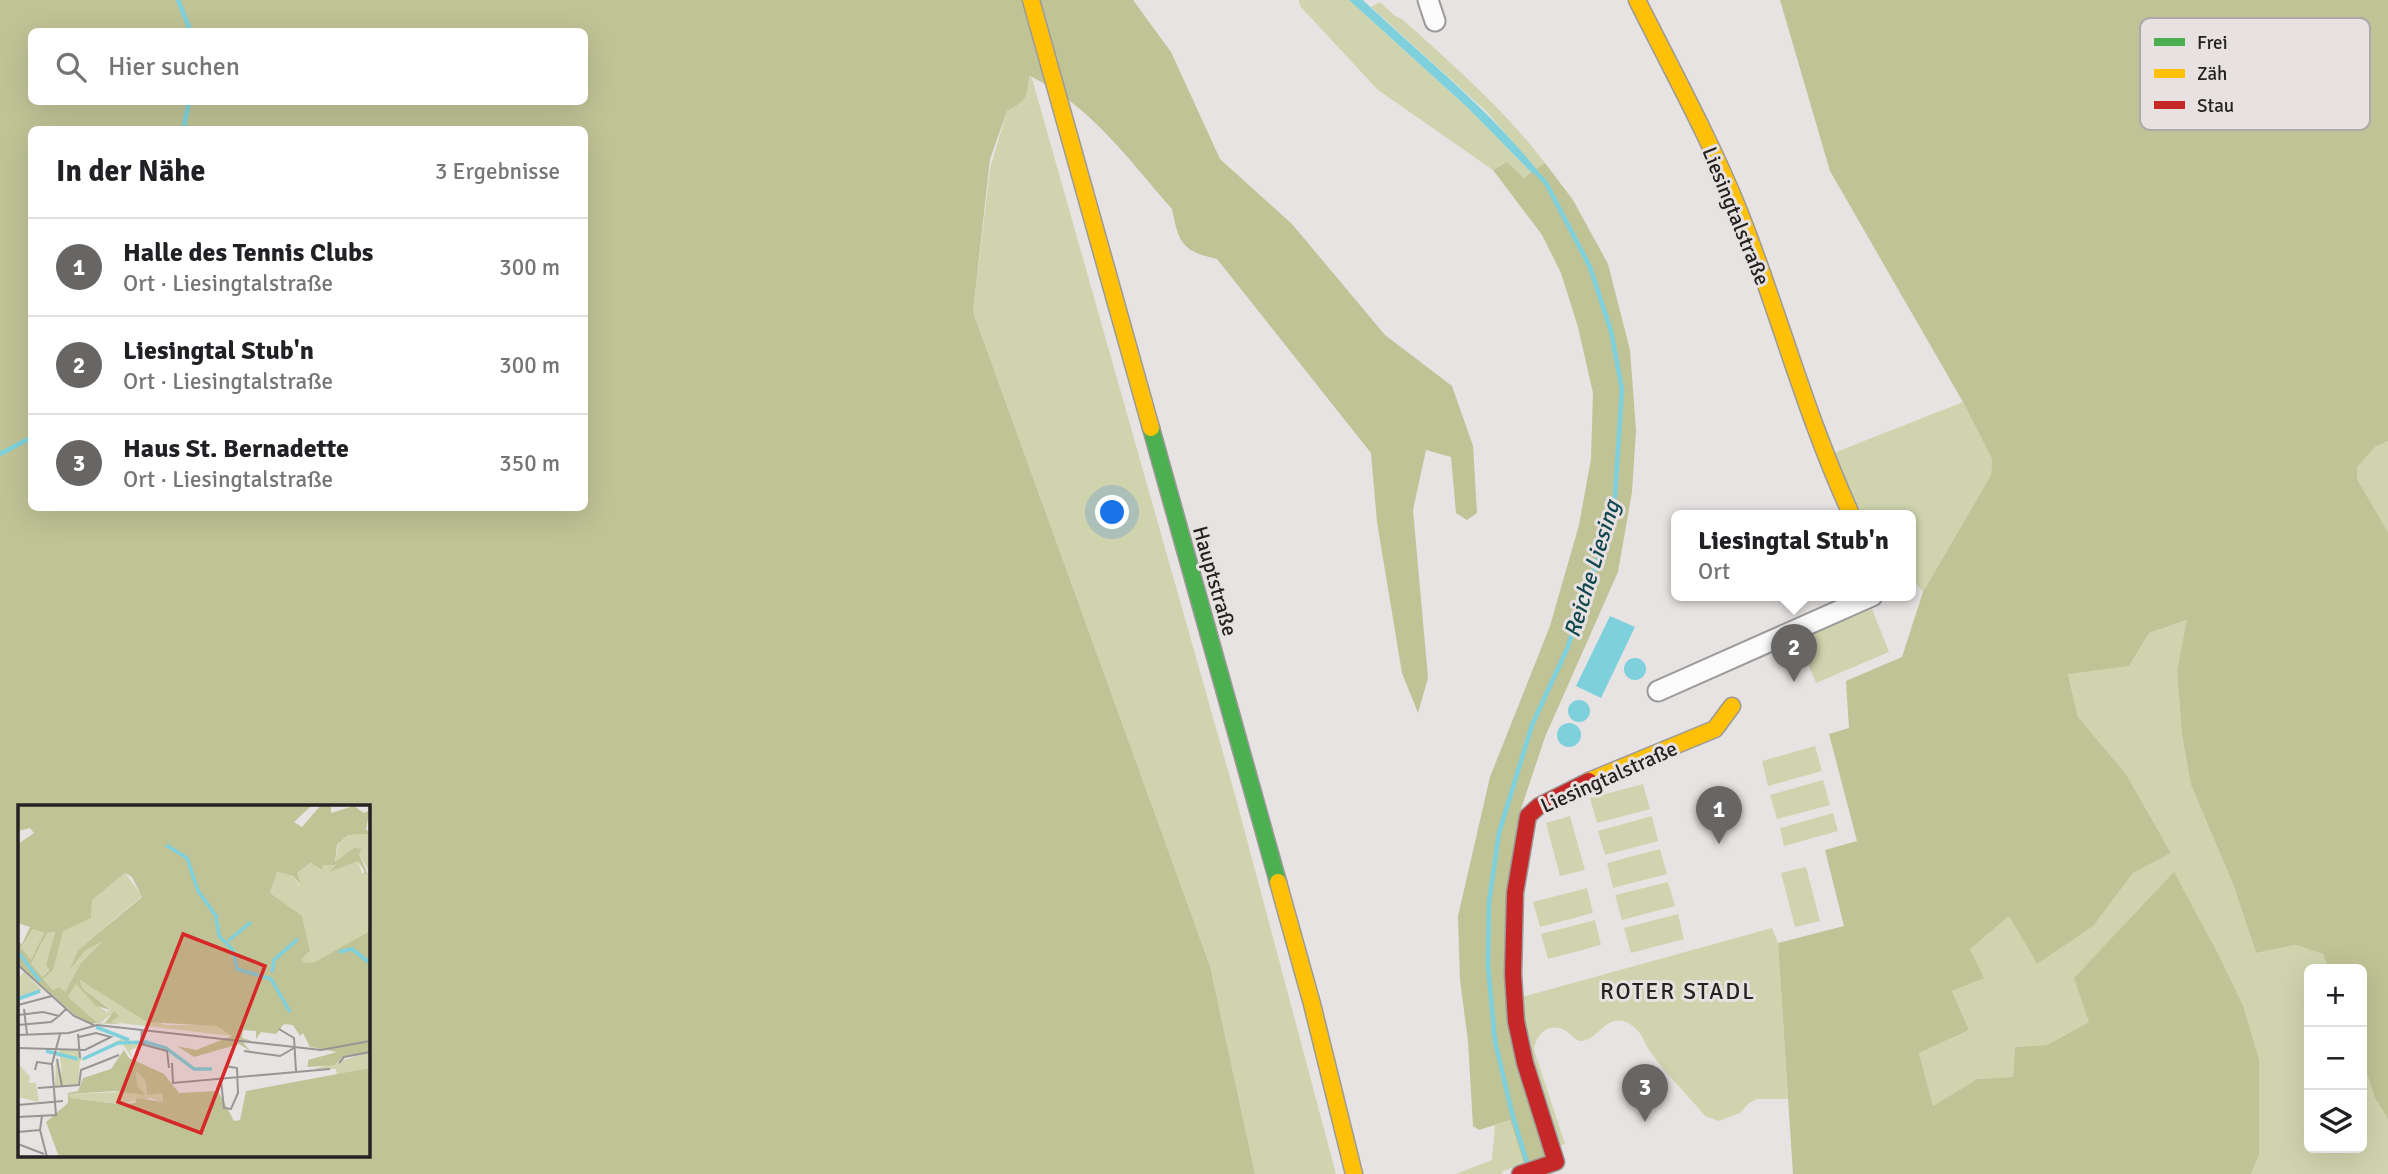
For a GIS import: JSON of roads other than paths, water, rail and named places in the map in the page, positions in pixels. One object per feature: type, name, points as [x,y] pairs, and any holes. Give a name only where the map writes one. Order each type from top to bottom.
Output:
[{"type":"main road","name":"Hauptstraße","points":[[1031,0],[1312,1004],[1354,1174]]},
{"type":"main road","name":"Liesingtalstraße","points":[[1637,0],[1734,200],[1751,242],[1814,432],[1850,510]]},
{"type":"main road","name":"Liesingtalstraße","points":[[1520,1174],[1556,1163],[1525,1063],[1516,1021],[1513,974],[1515,893],[1528,816],[1539,806],[1569,790],[1715,729],[1732,706]]},
{"type":"street","points":[[1428,0],[1435,21]]},
{"type":"street","points":[[1658,691],[1861,601]]},
{"type":"water","points":[[1349,0],[1363,0],[1497,124],[1537,170],[1532,173],[1468,108]]},
{"type":"water","points":[[1610,616],[1635,627],[1601,698],[1576,686]]},
{"type":"water","points":[[1635,658],[1643,661],[1646,669],[1643,677],[1635,680],[1627,677],[1624,669],[1627,661]]},
{"type":"water","points":[[1579,700],[1587,703],[1590,711],[1587,719],[1579,722],[1571,719],[1568,711],[1571,703]]},
{"type":"water","points":[[1569,723],[1577,727],[1581,735],[1577,743],[1569,747],[1561,743],[1557,735],[1561,727]]},
{"type":"waterway","points":[[178,0],[189,28]]},
{"type":"waterway","points":[[184,126],[188,105]]},
{"type":"waterway","name":"Reiche Liesing","points":[[1527,1163],[1495,1041],[1488,965],[1489,902],[1499,833],[1532,725],[1567,649],[1600,553],[1615,496],[1622,389],[1611,331],[1590,267],[1546,183],[1532,168]]},
{"type":"waterway","points":[[0,454],[28,439]]},
{"type":"place","name":"Liesingtal Stub'n","points":[[1794,682]]},
{"type":"place","name":"Halle des Tennis Clubs","points":[[1719,844]]},
{"type":"place","name":"Haus St. Bernadette","points":[[1645,1122]]},
{"type":"district","name":"ROTER STADL","points":[[1678,991]]}]
